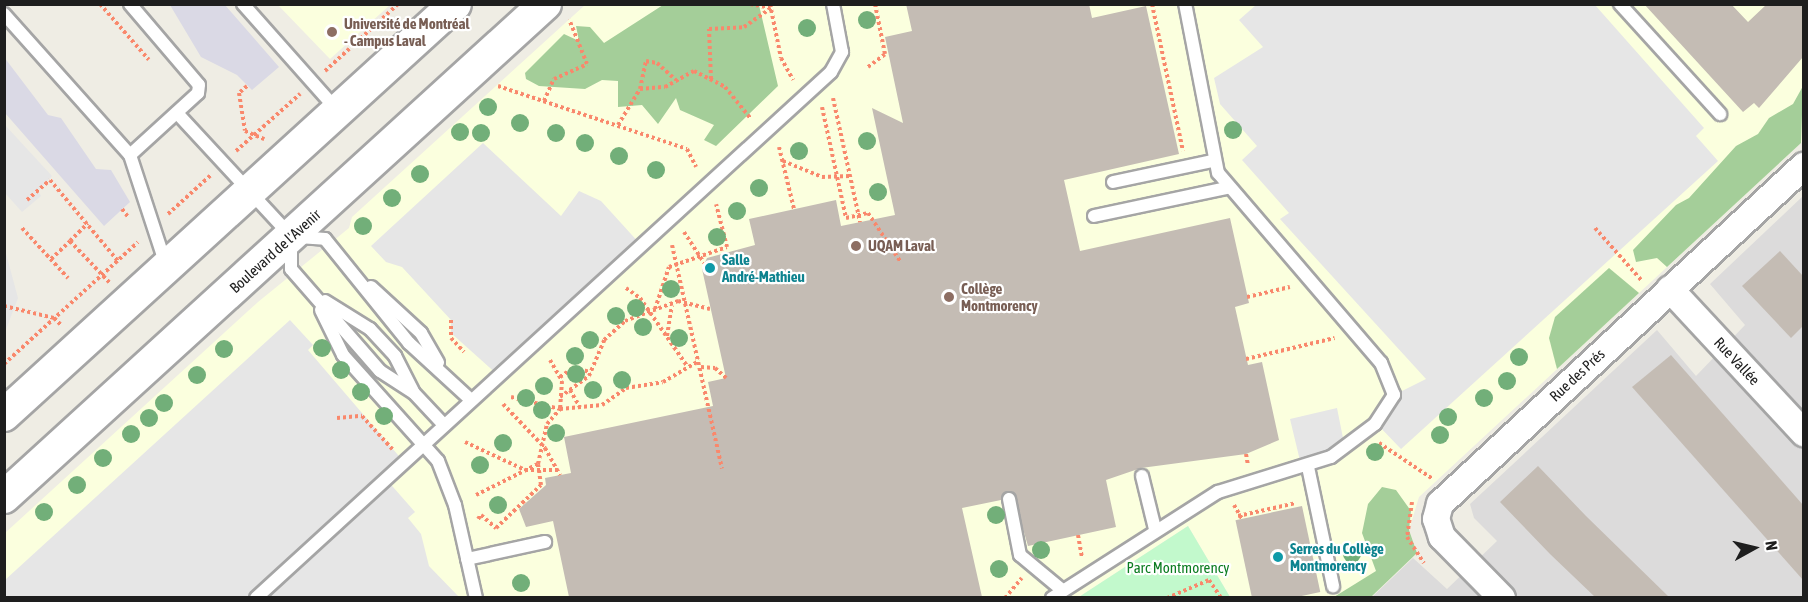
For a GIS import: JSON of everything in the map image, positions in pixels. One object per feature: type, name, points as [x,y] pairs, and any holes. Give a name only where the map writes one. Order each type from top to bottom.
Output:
[{"type":"street","points":[[4,415],[455,4]]},
{"type":"street","name":"Boulevard de l'Avenir","points":[[4,496],[291,236],[556,10]]},
{"type":"street","name":"Rue des Prés","points":[[1502,597],[1442,537],[1437,508],[1658,288],[1803,166]]},
{"type":"street","name":"Rue Vallée","points":[[1658,288],[1803,433]]},
{"type":"lane","points":[[130,4],[198,81],[198,93],[130,155]]},
{"type":"lane","points":[[243,4],[338,111]]},
{"type":"lane","points":[[256,597],[831,72],[842,52],[833,4]]},
{"type":"lane","points":[[1009,498],[1020,555],[1057,594],[1218,492],[1308,467],[1375,424],[1392,401],[1392,382],[1227,188],[1213,161],[1185,4]]},
{"type":"lane","points":[[1620,4],[1720,114]]},
{"type":"lane","points":[[4,14],[130,155],[166,268]]},
{"type":"lane","points":[[177,113],[291,236],[291,270],[380,371],[414,393],[444,425]]},
{"type":"lane","points":[[1113,182],[1213,161]]},
{"type":"lane","points":[[1094,216],[1227,188]]},
{"type":"lane","points":[[291,236],[325,239],[364,282],[421,333],[440,366],[471,400]]},
{"type":"lane","points":[[313,294],[370,329],[394,356],[414,393]]},
{"type":"lane","points":[[313,294],[343,355],[424,444],[446,479],[476,597]]},
{"type":"lane","points":[[1308,467],[1333,586]]},
{"type":"lane","points":[[1142,476],[1155,530]]},
{"type":"lane","points":[[468,559],[546,542]]},
{"type":"path","points":[[100,4],[156,67]]},
{"type":"path","points":[[325,71],[398,4]]},
{"type":"path","points":[[750,4],[770,6]]},
{"type":"path","points":[[868,67],[886,53],[875,4]]},
{"type":"path","points":[[1152,4],[1183,152]]},
{"type":"path","points":[[770,6],[781,58],[795,77]]},
{"type":"path","points":[[711,79],[709,29],[744,27],[770,6]]},
{"type":"path","points":[[544,101],[554,79],[587,64],[556,10]]},
{"type":"path","points":[[618,125],[640,89],[646,61],[657,63],[676,80]]},
{"type":"path","points":[[640,89],[665,87],[694,71],[711,79],[751,119]]},
{"type":"path","points":[[492,84],[687,149],[693,169]]},
{"type":"path","points":[[247,86],[239,93],[245,131],[251,137],[266,139],[259,130]]},
{"type":"path","points":[[251,137],[300,95]]},
{"type":"path","points":[[833,98],[860,222]]},
{"type":"path","points":[[822,107],[846,218],[868,213],[900,261]]},
{"type":"path","points":[[779,147],[794,209]]},
{"type":"path","points":[[783,161],[822,177],[850,177]]},
{"type":"path","points":[[27,200],[50,180],[117,261]]},
{"type":"path","points":[[164,217],[195,188]]},
{"type":"path","points":[[189,195],[195,203]]},
{"type":"path","points":[[655,309],[669,267],[678,262],[727,248],[716,204]]},
{"type":"path","points":[[51,259],[88,224]]},
{"type":"path","points":[[22,228],[68,278]]},
{"type":"path","points":[[1595,228],[1658,288]]},
{"type":"path","points":[[685,233],[697,256],[704,263]]},
{"type":"path","points":[[4,364],[140,240]]},
{"type":"path","points":[[70,241],[103,275]]},
{"type":"path","points":[[672,245],[678,262],[722,468]]},
{"type":"path","points":[[1247,297],[1294,286]]},
{"type":"path","points":[[626,288],[640,298],[645,312],[667,337],[687,366]]},
{"type":"path","points":[[560,397],[591,372],[612,329],[645,312],[686,300],[710,309]]},
{"type":"path","points":[[667,337],[672,305]]},
{"type":"path","points":[[4,306],[54,318],[63,327]]},
{"type":"path","points":[[451,320],[451,338],[464,352]]},
{"type":"path","points":[[1246,359],[1341,337]]},
{"type":"path","points":[[481,515],[496,528],[541,485],[538,464],[545,448],[547,424],[560,409],[560,377],[550,360]]},
{"type":"path","points":[[511,397],[560,409],[602,405],[626,388],[663,382],[687,366],[700,364],[715,368],[726,378]]},
{"type":"path","points":[[560,377],[573,368],[591,372]]},
{"type":"path","points":[[570,390],[580,407]]},
{"type":"path","points":[[465,442],[525,470],[559,473],[545,448],[503,404]]},
{"type":"path","points":[[337,418],[362,416],[404,462]]},
{"type":"path","points":[[1375,441],[1435,482]]},
{"type":"path","points":[[476,495],[538,464]]},
{"type":"path","points":[[1233,501],[1240,518],[1307,501]]},
{"type":"path","points":[[1409,507],[1407,537],[1424,563]]},
{"type":"path","points":[[1078,535],[1082,559]]},
{"type":"path","points":[[1005,597],[1023,577],[1028,581]]},
{"type":"path","points":[[1167,597],[1209,580],[1221,597]]},
{"type":"shaded area","points":[[170,5],[225,5],[279,67],[252,90],[237,75],[201,57]]},
{"type":"shaded area","name":"Université de Montréal - Campus Laval","points":[[278,5],[390,5],[330,59]]},
{"type":"shaded area","name":"Collège Montmorency","points":[[585,5],[1803,5],[1803,141],[1419,497],[1409,530],[1417,553],[1371,597],[1230,597],[1188,526],[1079,597],[5,598],[5,533],[258,302],[349,228],[352,217]]},
{"type":"shaded area","points":[[1256,5],[1595,5],[1704,128],[1696,136],[1718,161],[1401,449],[1376,423],[1394,395],[1426,379],[1280,219],[1289,213],[1242,160],[1257,146],[1220,104],[1214,78],[1263,47],[1239,20]]},
{"type":"shaded area","points":[[4,57],[48,115],[61,118],[96,169],[111,170],[130,202],[104,226],[5,113]]},
{"type":"shaded area","points":[[5,125],[52,176],[38,191],[41,196],[22,212],[5,193]]},
{"type":"shaded area","points":[[483,143],[561,216],[579,191],[601,201],[641,245],[499,376],[451,333],[451,320],[402,267],[386,262],[371,246]]},
{"type":"shaded area","points":[[1803,196],[1803,597],[1371,598],[1413,558],[1447,589],[1497,541],[1474,518],[1470,504],[1657,330],[1696,376],[1745,325],[1710,284]]},
{"type":"shaded area","points":[[4,246],[18,298],[5,332],[4,332]]},
{"type":"shaded area","points":[[290,320],[313,345],[308,350],[404,462],[386,479],[415,512],[408,518],[421,534],[429,566],[459,597],[5,598],[5,580]]},
{"type":"shaded area","points":[[1337,408],[1345,448],[1302,469],[1290,419]]},
{"type":"green space","points":[[663,5],[759,5],[778,86],[716,146],[704,140],[714,125],[680,110],[676,98],[658,124],[642,105],[618,107],[618,81],[602,80],[585,89],[539,86],[526,79],[525,73],[564,34],[579,41],[576,26],[590,27],[604,43]]},
{"type":"green space","points":[[1803,86],[1801,143],[1667,267],[1657,258],[1636,262],[1633,250],[1676,205],[1689,198],[1736,146],[1758,134],[1769,118],[1793,104]]},
{"type":"green space","points":[[1609,268],[1639,293],[1557,369],[1549,338],[1555,317]]},
{"type":"green space","points":[[1382,487],[1396,490],[1411,511],[1409,530],[1417,553],[1371,597],[1334,597],[1376,571],[1362,533],[1368,504]]},
{"type":"green space","name":"Parc Montmorency","points":[[1188,526],[1230,597],[1079,597],[1085,593]]},
{"type":"building","points":[[906,4],[1089,4],[1092,18],[1146,6],[1179,154],[1064,180],[1080,251],[1230,218],[1249,303],[1235,307],[1248,365],[1262,362],[1279,440],[1246,454],[1141,468],[1106,480],[1116,527],[1028,546],[1012,491],[1001,500],[962,508],[982,597],[569,597],[553,521],[526,527],[519,509],[546,485],[545,478],[571,473],[564,437],[713,406],[708,382],[726,378],[702,269],[707,258],[755,245],[749,219],[836,200],[841,226],[895,215],[872,108],[903,123],[885,37],[912,31]]},
{"type":"building","points":[[1644,4],[1731,4],[1748,22],[1767,4],[1803,4],[1803,57],[1759,108],[1754,103],[1743,112]]},
{"type":"building","points":[[1780,251],[1803,276],[1803,326],[1791,338],[1742,286]]},
{"type":"building","points":[[1671,355],[1803,505],[1803,580],[1632,387]]},
{"type":"building","points":[[1538,466],[1669,597],[1595,597],[1550,554],[1500,502]]},
{"type":"building","name":"Serres du Collège Montmorency","points":[[1302,506],[1320,592],[1292,598],[1252,598],[1235,520]]},
{"type":"place","name":"Université de Montréal - Campus Laval","points":[[332,32]]},
{"type":"place","name":"UQAM Laval","points":[[856,246]]},
{"type":"place","name":"Salle André-Mathieu","points":[[710,268]]},
{"type":"place","name":"Collège Montmorency","points":[[949,297]]},
{"type":"place","name":"Serres du Collège Montmorency","points":[[1278,557]]}]
